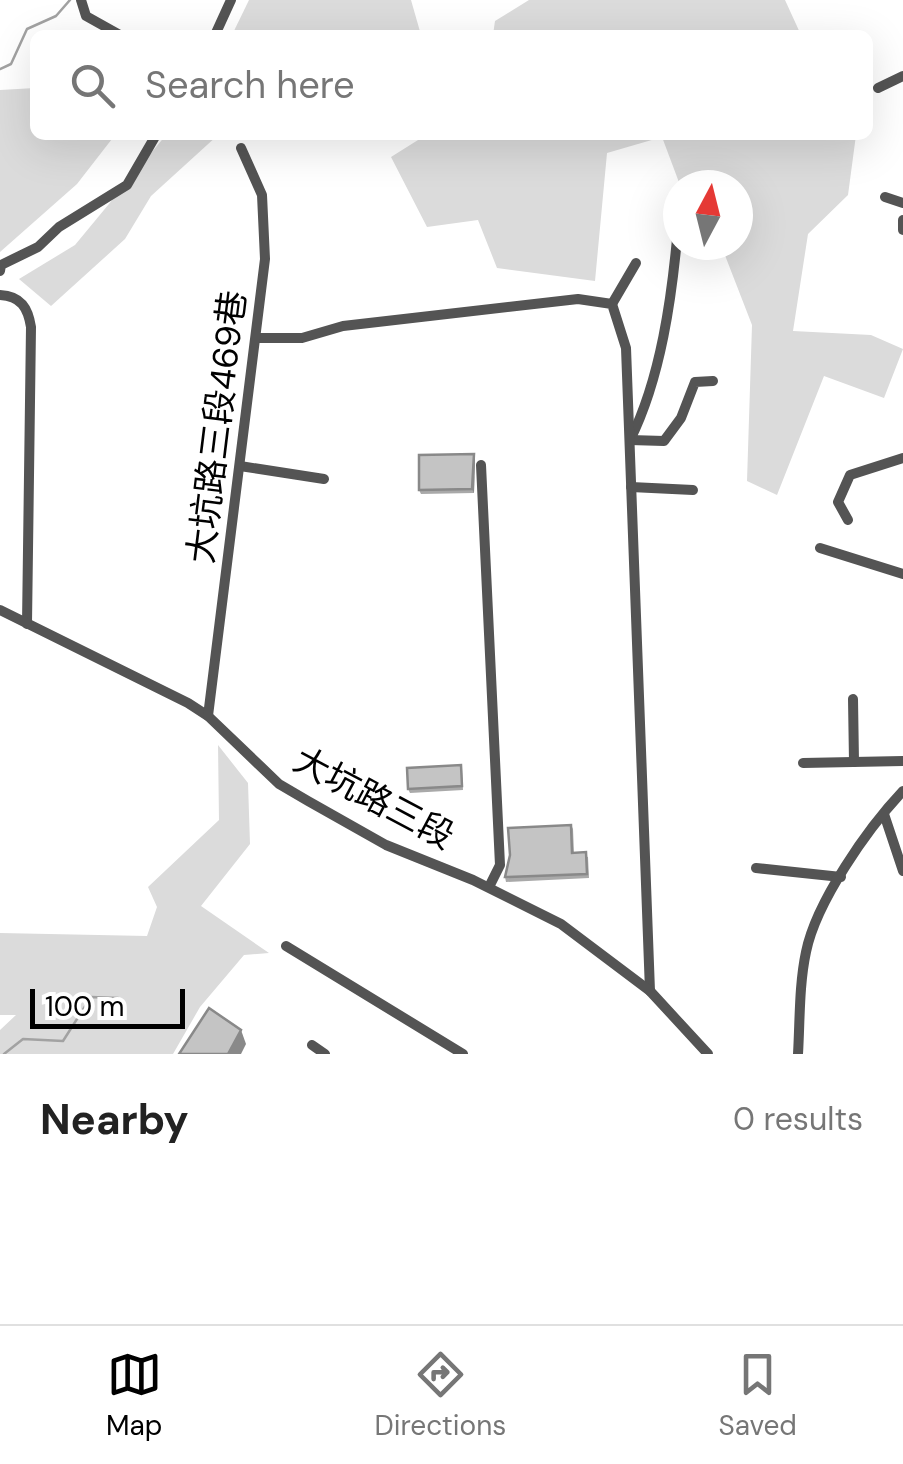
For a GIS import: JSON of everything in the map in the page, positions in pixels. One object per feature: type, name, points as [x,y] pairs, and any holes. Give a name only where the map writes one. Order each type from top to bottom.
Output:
[{"type":"street","points":[[81,0],[86,16],[111,30]]},
{"type":"street","points":[[217,30],[231,0]]},
{"type":"street","points":[[878,88],[903,76]]},
{"type":"street","points":[[0,271],[1,264],[38,247],[59,227],[126,184],[153,140]]},
{"type":"street","name":"大坑路三段469巷","points":[[208,716],[265,259],[262,195],[241,148]]},
{"type":"street","points":[[885,197],[903,203]]},
{"type":"street","points":[[903,220],[903,230]]},
{"type":"street","points":[[630,440],[642,415],[675,260]]},
{"type":"street","points":[[636,263],[612,304],[626,348],[650,992]]},
{"type":"street","points":[[0,295],[19,300],[28,310],[31,327],[27,624]]},
{"type":"street","points":[[256,338],[302,338],[343,326],[578,299],[612,304]]},
{"type":"street","points":[[630,440],[664,441],[681,418],[695,382],[713,381]]},
{"type":"street","points":[[848,520],[838,502],[850,474],[903,458]]},
{"type":"street","points":[[240,466],[324,479]]},
{"type":"street","points":[[481,466],[500,866],[489,887]]},
{"type":"street","points":[[631,487],[693,490]]},
{"type":"street","points":[[820,548],[903,574]]},
{"type":"street","name":"大坑路三段","points":[[0,610],[208,716],[279,784],[386,844],[489,887],[561,924],[650,992],[708,1054]]},
{"type":"street","points":[[853,699],[854,762]]},
{"type":"street","points":[[804,762],[903,761]]},
{"type":"street","points":[[798,1054],[806,948],[841,877],[903,791]]},
{"type":"street","points":[[884,814],[903,872]]},
{"type":"street","points":[[756,868],[841,877]]},
{"type":"street","points":[[286,946],[464,1054]]},
{"type":"street","points":[[312,1045],[325,1054]]},
{"type":"shaded area","points":[[249,0],[411,0],[420,30],[234,30]]},
{"type":"shaded area","points":[[529,0],[785,0],[799,30],[494,30],[495,21]]},
{"type":"shaded area","points":[[30,88],[30,140],[111,140],[77,184],[0,252],[0,90]]},
{"type":"shaded area","points":[[162,140],[213,140],[151,196],[125,239],[51,306],[19,279],[75,245]]},
{"type":"shaded area","points":[[418,140],[652,140],[607,153],[595,281],[497,268],[478,220],[427,227],[391,157]]},
{"type":"shaded area","points":[[663,140],[855,140],[848,195],[808,234],[793,331],[871,335],[903,349],[884,398],[824,376],[777,495],[747,481],[752,325],[727,260],[753,260],[753,170],[674,170]]},
{"type":"shaded area","points":[[218,745],[248,783],[250,844],[201,906],[269,953],[244,955],[200,1007],[173,1054],[0,1054],[0,1030],[16,1015],[0,1015],[0,933],[147,936],[157,907],[148,887],[219,820]]},
{"type":"building","points":[[474,454],[472,489],[419,490],[419,455]]},
{"type":"building","points":[[461,765],[462,786],[408,789],[407,768]]},
{"type":"building","points":[[571,825],[572,853],[586,852],[587,874],[505,877],[510,855],[508,828]]},
{"type":"building","points":[[209,1008],[241,1030],[228,1054],[179,1054]]},
{"type":"waterway","points":[[0,69],[11,64],[27,29],[56,16],[70,0]]},
{"type":"waterway","points":[[4,1054],[23,1039],[63,1041],[91,997],[118,998]]}]
